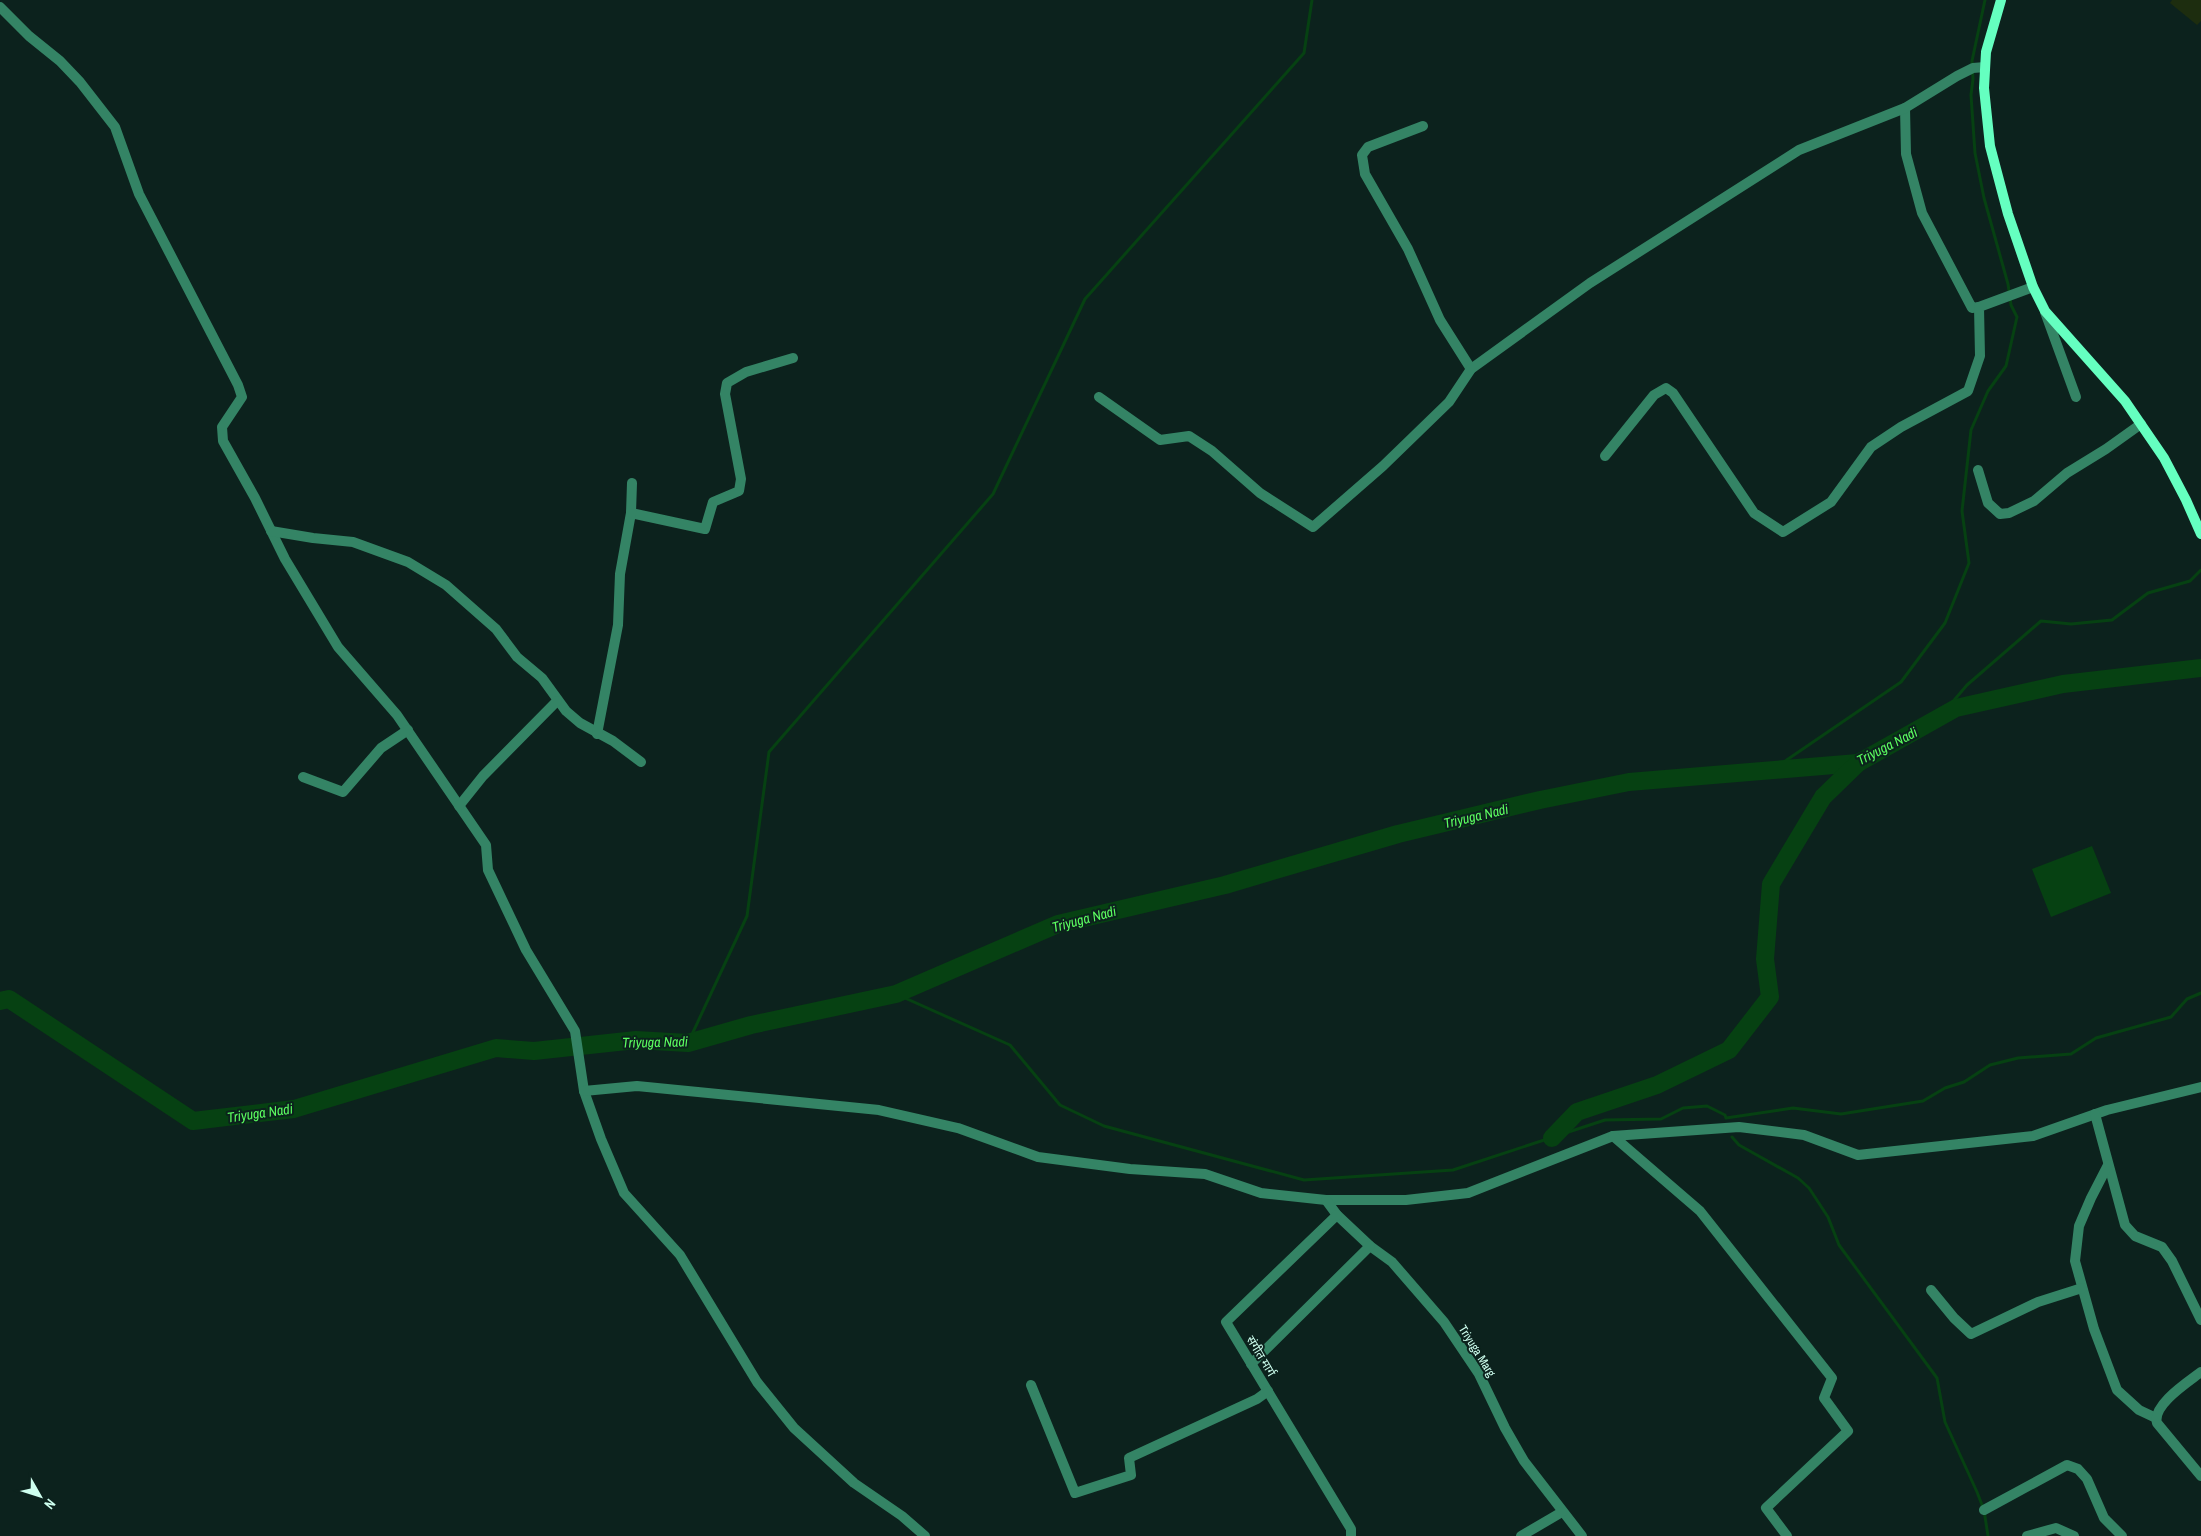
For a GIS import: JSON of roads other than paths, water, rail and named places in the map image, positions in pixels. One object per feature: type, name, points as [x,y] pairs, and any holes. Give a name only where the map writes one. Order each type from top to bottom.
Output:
[{"type":"main road","points":[[2000,0],[1986,52],[1984,88],[1990,146],[2008,214],[2033,287],[2045,311],[2125,401],[2141,424],[2169,466],[2201,534]]},
{"type":"street","points":[[0,7],[29,36],[60,61],[80,82],[115,127],[139,194],[238,385],[242,397],[222,427],[223,442],[285,559],[338,647],[397,715],[486,845],[488,870],[526,950],[575,1030],[584,1091],[601,1139],[624,1193],[680,1255],[757,1382],[800,1434],[854,1484],[902,1516],[924,1536]]},
{"type":"street","points":[[1099,397],[1160,440],[1189,436],[1212,452],[1260,493],[1313,527],[1383,466],[1449,402],[1472,369],[1606,273],[1799,150],[1905,108],[1957,76],[1973,68],[1985,67]]},
{"type":"street","points":[[1905,108],[1906,154],[1922,213],[1972,308],[1979,308],[2033,287]]},
{"type":"street","points":[[1423,126],[1368,146],[1362,155],[1365,174],[1408,249],[1440,320],[1472,369]]},
{"type":"street","points":[[1604,456],[1654,396],[1666,388],[1673,393],[1754,513],[1783,532],[1831,502],[1853,469],[1871,447],[1968,391],[1980,356],[1979,308]]},
{"type":"street","points":[[2045,311],[2076,396]]},
{"type":"street","points":[[631,514],[704,529],[713,502],[739,491],[741,479],[725,394],[727,383],[746,372],[793,358]]},
{"type":"street","points":[[1978,470],[1988,503],[2000,514],[2009,513],[2034,501],[2067,473],[2106,449],[2141,424]]},
{"type":"street","points":[[597,734],[618,625],[620,574],[631,514],[632,484]]},
{"type":"street","points":[[271,530],[313,538],[353,542],[408,562],[446,585],[496,629],[517,657],[542,678],[557,701],[580,723],[597,734],[613,741],[641,762]]},
{"type":"street","points":[[459,806],[514,743],[557,701]]},
{"type":"street","points":[[303,777],[343,792],[381,748],[408,730]]},
{"type":"street","points":[[584,1091],[637,1086],[879,1110],[958,1128],[1038,1157],[1130,1169],[1205,1174],[1261,1193],[1326,1200],[1406,1200],[1468,1193],[1613,1136],[1739,1127],[1804,1135],[1858,1155],[2033,1136],[2096,1114],[2201,1087]]},
{"type":"street","points":[[2096,1114],[2125,1225],[2135,1236],[2162,1247],[2172,1261],[2201,1320]]},
{"type":"street","points":[[1613,1136],[1700,1211],[1832,1378],[1824,1398],[1848,1431],[1766,1508],[1787,1536]]},
{"type":"street","points":[[2108,1165],[2079,1226],[2075,1261],[2094,1329],[2117,1390],[2140,1410],[2156,1418]]},
{"type":"street","name":"Triyuga Marg","points":[[1326,1200],[1336,1215],[1370,1246],[1392,1262],[1444,1322],[1479,1374],[1505,1428],[1524,1461],[1582,1536]]},
{"type":"street","name":"संगीत मार्ग","points":[[1336,1215],[1226,1322],[1351,1529],[1351,1536]]},
{"type":"street","points":[[1251,1364],[1370,1246]]},
{"type":"street","points":[[1931,1290],[1954,1318],[1972,1334],[2038,1302],[2082,1288]]},
{"type":"street","points":[[2199,1471],[2157,1423],[2156,1418],[2159,1409],[2171,1396],[2201,1372]]},
{"type":"street","points":[[1031,1385],[1076,1493],[1131,1475],[1129,1458],[1257,1399],[1268,1391]]},
{"type":"street","points":[[1984,1510],[2067,1466],[2078,1469],[2087,1479],[2104,1518],[2122,1536]]},
{"type":"street","points":[[1521,1536],[1562,1512]]},
{"type":"street","points":[[2027,1536],[2056,1528],[2074,1536]]},
{"type":"waterway","points":[[688,1043],[747,916],[769,752],[993,494],[1085,299],[1304,53],[1312,0]]},
{"type":"waterway","points":[[1772,770],[1901,682],[1945,623],[1969,563],[1962,511],[1971,430],[1988,391],[2006,366],[2017,317],[2011,305],[2008,284],[1984,198],[1975,153],[1971,95],[1973,79],[1972,61],[1985,0]]},
{"type":"waterway","points":[[1939,718],[1967,685],[2041,621],[2071,624],[2112,620],[2148,593],[2190,581],[2201,570]]},
{"type":"waterway","name":"Triyuga Nadi","points":[[0,1001],[9,999],[193,1121],[294,1109],[496,1048],[534,1051],[636,1040],[688,1043],[751,1025],[896,994],[1058,924],[1225,885],[1398,834],[1540,800],[1629,782],[1858,763],[1956,708],[2063,684],[2201,668]]},
{"type":"waterway","points":[[1552,1138],[1577,1112],[1657,1085],[1729,1050],[1770,997],[1765,959],[1771,884],[1823,797],[1858,763]]},
{"type":"waterway","points":[[896,994],[1010,1045],[1060,1105],[1104,1126],[1304,1180],[1453,1170],[1605,1120],[1661,1119],[1683,1108],[1707,1106],[1725,1115],[1726,1118],[1793,1108],[1841,1114],[1923,1101],[1945,1088],[1964,1082],[1990,1065],[2018,1058],[2071,1054],[2096,1038],[2171,1017],[2187,999],[2201,993]]},
{"type":"waterway","points":[[1732,1137],[1739,1145],[1798,1178],[1809,1188],[1828,1217],[1839,1245],[1937,1378],[1945,1422],[1984,1510],[1988,1536]]}]
